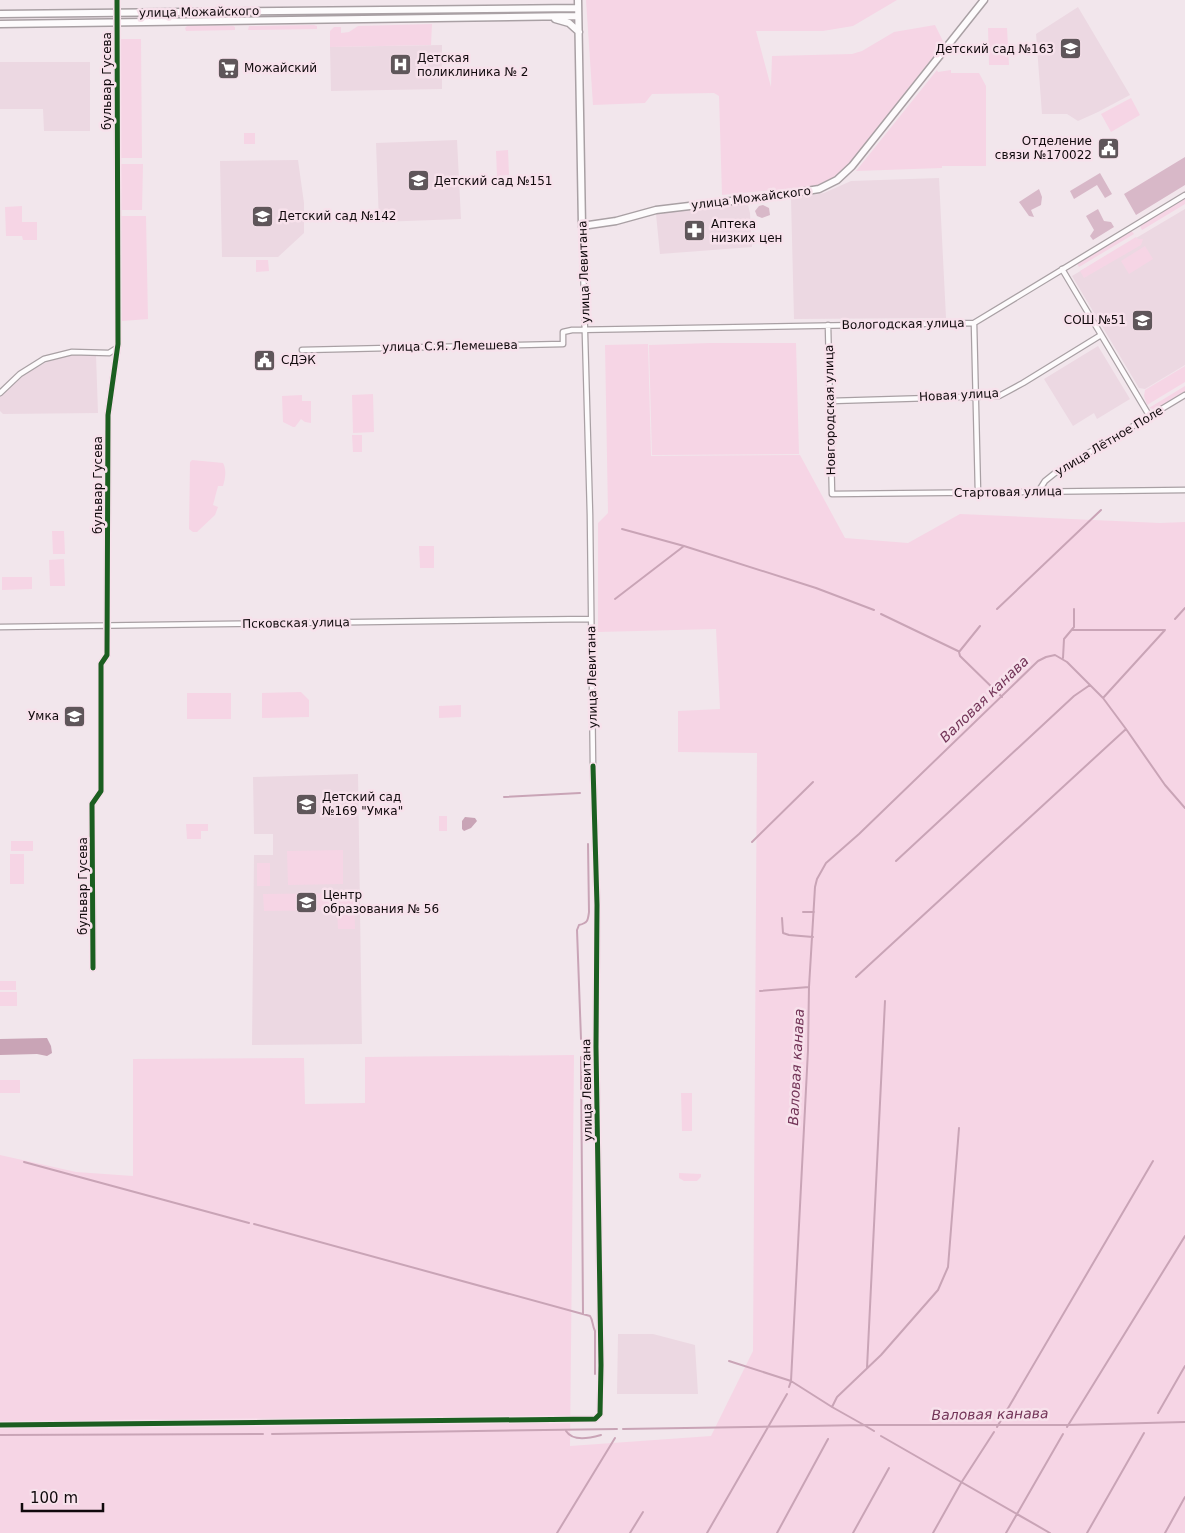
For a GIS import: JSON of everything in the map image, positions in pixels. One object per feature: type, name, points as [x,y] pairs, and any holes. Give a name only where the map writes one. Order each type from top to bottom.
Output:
[{"type":"main road","name":"улица Левитана","points":[[578,0],[582,226]]},
{"type":"main road","name":"улица Можайского","points":[[582,226],[616,221],[656,210],[782,195],[819,189],[830,185],[852,166],[984,0]]},
{"type":"main road","name":"улица Можайского","points":[[0,14],[578,12]]},
{"type":"main road","name":"улица Можайского","points":[[0,24],[533,16],[578,12]]},
{"type":"main road","name":"улица Можайского","points":[[533,16],[566,21],[579,32]]},
{"type":"street","name":"бульвар Гусева","points":[[93,968],[92,804],[101,791],[101,664],[106,655],[107,626],[108,415],[118,344],[117,0]]},
{"type":"street","name":"Вологодская улица","points":[[585,330],[974,323],[1185,194]]},
{"type":"street","name":"улица Левитана","points":[[0,1425],[595,1419],[600,1414],[601,1365],[596,1047],[598,905],[593,766],[582,226]]},
{"type":"street","points":[[1062,269],[1150,417]]},
{"type":"street","points":[[974,323],[978,493]]},
{"type":"street","name":"Новгородская улица","points":[[828,325],[832,494]]},
{"type":"street","name":"улица С.Я. Лемешева","points":[[302,350],[563,344],[562,332],[585,330]]},
{"type":"street","name":"Новая улица","points":[[830,401],[999,396],[1102,335]]},
{"type":"street","points":[[0,393],[20,374],[44,359],[72,352],[109,353],[114,351],[118,344]]},
{"type":"street","name":"улица Лётное Поле","points":[[1038,492],[1045,481],[1055,473],[1185,395]]},
{"type":"street","name":"Стартовая улица","points":[[832,494],[1185,490]]},
{"type":"street","name":"Псковская улица","points":[[0,627],[591,619]]},
{"type":"shaded area","points":[[586,0],[897,0],[853,26],[823,31],[756,31],[771,87],[772,56],[852,54],[862,51],[894,32],[935,25],[944,43],[844,170],[835,177],[817,186],[722,195],[719,96],[714,93],[652,94],[645,103],[593,105]]},
{"type":"shaded area","name":"Детский сад №163","points":[[1078,7],[1130,95],[1078,121],[1067,114],[1042,114],[1036,34]]},
{"type":"shaded area","points":[[432,24],[431,45],[330,47],[330,31],[334,27],[341,27],[341,33],[349,32],[358,26]]},
{"type":"shaded area","points":[[188,25],[233,26],[235,30],[186,31],[185,28]]},
{"type":"shaded area","points":[[249,26],[317,26],[317,29],[248,30]]},
{"type":"shaded area","points":[[988,28],[1007,28],[1009,65],[989,65]]},
{"type":"shaded area","points":[[120,39],[141,39],[142,158],[121,158]]},
{"type":"shaded area","points":[[442,45],[442,89],[331,91],[330,47]]},
{"type":"shaded area","points":[[0,62],[90,62],[90,131],[44,131],[43,109],[0,109]]},
{"type":"shaded area","points":[[937,70],[938,72],[951,70],[951,73],[979,73],[986,86],[986,166],[942,166],[942,168],[856,171]]},
{"type":"shaded area","points":[[1131,98],[1140,115],[1111,132],[1101,114]]},
{"type":"shaded area","points":[[244,133],[255,133],[255,144],[244,144]]},
{"type":"shaded area","name":"Детский сад №151","points":[[457,140],[461,219],[379,222],[376,143]]},
{"type":"shaded area","points":[[508,150],[509,175],[497,176],[496,151]]},
{"type":"shaded area","points":[[1185,157],[1185,185],[1136,215],[1124,194]]},
{"type":"shaded area","name":"Детский сад №142","points":[[298,160],[304,203],[304,233],[278,257],[222,257],[220,161]]},
{"type":"shaded area","points":[[121,164],[143,164],[142,210],[121,210]]},
{"type":"shaded area","points":[[1100,173],[1112,194],[1105,198],[1097,185],[1074,199],[1070,191]]},
{"type":"shaded area","points":[[939,178],[946,318],[794,319],[791,199],[824,193],[851,181]]},
{"type":"shaded area","points":[[1039,189],[1042,197],[1041,205],[1031,210],[1034,217],[1029,216],[1019,202]]},
{"type":"shaded area","points":[[1185,196],[1185,204],[1142,230],[1139,224]]},
{"type":"shaded area","points":[[747,201],[750,213],[752,247],[660,254],[656,214]]},
{"type":"shaded area","points":[[763,205],[769,208],[770,215],[762,218],[757,216],[755,211],[759,206]]},
{"type":"shaded area","points":[[22,206],[22,222],[37,222],[37,240],[23,240],[22,236],[6,236],[5,207]]},
{"type":"shaded area","points":[[1098,209],[1104,221],[1111,222],[1114,227],[1093,240],[1090,236],[1094,230],[1086,216]]},
{"type":"shaded area","name":"СОШ №51","points":[[1185,209],[1185,365],[1145,389],[1139,388],[1072,276]]},
{"type":"shaded area","points":[[121,216],[146,216],[148,319],[122,321]]},
{"type":"shaded area","points":[[1130,229],[1134,234],[1079,267],[1076,262]]},
{"type":"shaded area","points":[[1136,237],[1143,239],[1141,245],[1084,278],[1080,271]]},
{"type":"shaded area","points":[[1145,246],[1153,259],[1129,274],[1121,261]]},
{"type":"shaded area","points":[[256,260],[268,260],[269,271],[256,272]]},
{"type":"shaded area","points":[[796,343],[799,454],[652,455],[649,345]]},
{"type":"shaded area","points":[[648,344],[651,456],[800,455],[845,538],[908,543],[960,514],[1160,523],[1185,522],[1185,1533],[0,1533],[0,1155],[76,1172],[133,1176],[133,1059],[304,1058],[305,1104],[365,1103],[365,1057],[574,1055],[570,1446],[711,1436],[753,1351],[757,753],[678,752],[678,711],[720,709],[716,629],[598,632],[598,523],[608,513],[605,345]]},
{"type":"shaded area","points":[[1098,346],[1130,399],[1097,419],[1094,413],[1073,426],[1044,379]]},
{"type":"shaded area","points":[[71,355],[96,355],[98,413],[3,414],[0,411],[0,397],[26,373],[47,362]]},
{"type":"shaded area","points":[[1185,366],[1185,382],[1147,405],[1144,396],[1145,390]]},
{"type":"shaded area","points":[[1185,386],[1185,393],[1157,410],[1149,408]]},
{"type":"shaded area","points":[[373,394],[374,432],[353,433],[352,395]]},
{"type":"shaded area","points":[[302,395],[302,401],[311,401],[311,423],[301,419],[293,427],[283,422],[282,396]]},
{"type":"shaded area","points":[[352,435],[362,435],[362,452],[353,452]]},
{"type":"shaded area","points":[[192,460],[223,463],[225,472],[223,486],[218,486],[213,505],[218,507],[215,515],[197,532],[189,529],[190,462]]},
{"type":"shaded area","points":[[52,531],[64,531],[65,554],[53,554]]},
{"type":"shaded area","points":[[419,546],[434,546],[434,568],[420,568]]},
{"type":"shaded area","points":[[64,559],[65,586],[50,586],[49,560]]},
{"type":"shaded area","points":[[2,577],[32,577],[32,589],[2,590]]},
{"type":"shaded area","points":[[301,692],[309,700],[309,717],[262,718],[262,693]]},
{"type":"shaded area","points":[[187,693],[231,693],[231,719],[187,719]]},
{"type":"shaded area","points":[[461,705],[461,717],[439,718],[439,706]]},
{"type":"shaded area","name":"Центр образования № 56","points":[[358,774],[362,1044],[252,1045],[254,855],[273,855],[273,834],[254,834],[253,777]]},
{"type":"shaded area","points":[[439,816],[447,816],[447,831],[439,831]]},
{"type":"shaded area","points":[[465,817],[475,818],[477,821],[471,828],[464,831],[462,829],[462,821]]},
{"type":"shaded area","points":[[186,824],[208,824],[208,831],[201,831],[201,839],[187,839]]},
{"type":"shaded area","points":[[11,841],[33,841],[33,851],[11,851]]},
{"type":"shaded area","points":[[343,850],[343,884],[288,885],[287,851]]},
{"type":"shaded area","points":[[10,854],[24,854],[24,884],[10,884]]},
{"type":"shaded area","points":[[257,863],[270,863],[270,886],[257,886]]},
{"type":"shaded area","points":[[354,893],[355,929],[338,929],[337,910],[264,911],[263,894]]},
{"type":"shaded area","points":[[0,981],[16,981],[16,990],[0,990]]},
{"type":"shaded area","points":[[0,992],[17,992],[17,1006],[0,1006]]},
{"type":"shaded area","points":[[47,1038],[52,1053],[47,1056],[37,1054],[0,1055],[0,1039]]},
{"type":"shaded area","points":[[0,1080],[20,1080],[20,1093],[0,1093]]},
{"type":"shaded area","points":[[681,1093],[692,1093],[692,1131],[682,1131]]},
{"type":"shaded area","points":[[679,1173],[701,1174],[701,1177],[697,1181],[684,1181],[679,1178]]},
{"type":"shaded area","points":[[618,1334],[653,1334],[695,1345],[698,1394],[617,1394]]},
{"type":"waterway","points":[[997,609],[1101,510]]},
{"type":"waterway","points":[[622,529],[684,546]]},
{"type":"waterway","points":[[615,599],[684,546],[816,588],[874,610]]},
{"type":"waterway","points":[[1175,619],[1185,608]]},
{"type":"waterway","points":[[1063,658],[1064,639],[1074,627],[1074,609]]},
{"type":"waterway","points":[[881,614],[958,651]]},
{"type":"waterway","points":[[980,626],[959,652],[960,656],[1002,697]]},
{"type":"waterway","points":[[1072,630],[1165,630]]},
{"type":"waterway","points":[[1103,698],[1165,630]]},
{"type":"waterway","name":"Валовая канава","points":[[1185,808],[1165,785],[1103,698],[1067,662],[1055,655],[1038,661],[859,834],[826,863],[817,879],[815,887],[791,1381],[864,1425],[1068,1425],[1185,1422]]},
{"type":"waterway","points":[[896,861],[1074,696],[1090,685]]},
{"type":"waterway","points":[[856,977],[1126,729]]},
{"type":"waterway","points":[[752,842],[813,782]]},
{"type":"waterway","points":[[504,797],[580,793]]},
{"type":"waterway","points":[[581,1039],[577,930],[579,925],[587,921],[589,915],[588,844]]},
{"type":"waterway","points":[[803,912],[814,912]]},
{"type":"waterway","points":[[782,918],[783,933],[813,937]]},
{"type":"waterway","points":[[760,991],[809,987]]},
{"type":"waterway","points":[[867,1368],[885,1001]]},
{"type":"waterway","points":[[581,1057],[583,1314]]},
{"type":"waterway","points":[[832,1407],[837,1397],[881,1355],[938,1290],[948,1267],[959,1128]]},
{"type":"waterway","points":[[997,1427],[1153,1161]]},
{"type":"waterway","points":[[24,1162],[249,1223]]},
{"type":"waterway","points":[[254,1224],[590,1316],[595,1331],[595,1374]]},
{"type":"waterway","points":[[1067,1427],[1185,1236]]},
{"type":"waterway","points":[[729,1361],[791,1381],[789,1387]]},
{"type":"waterway","points":[[1158,1413],[1185,1366]]},
{"type":"waterway","points":[[707,1533],[787,1394]]},
{"type":"waterway","points":[[623,1429],[864,1425],[874,1431]]},
{"type":"waterway","points":[[272,1434],[617,1429]]},
{"type":"waterway","points":[[566,1431],[577,1438],[601,1435]]},
{"type":"waterway","points":[[933,1533],[961,1483],[994,1432]]},
{"type":"waterway","points":[[1087,1533],[1144,1433]]},
{"type":"waterway","points":[[0,1435],[263,1434]]},
{"type":"waterway","points":[[1006,1533],[1063,1434]]},
{"type":"waterway","points":[[881,1436],[1050,1533]]},
{"type":"waterway","points":[[557,1533],[615,1438]]},
{"type":"waterway","points":[[777,1533],[828,1439]]},
{"type":"waterway","points":[[853,1533],[889,1468]]},
{"type":"waterway","points":[[1165,1533],[1185,1497]]},
{"type":"waterway","points":[[630,1533],[643,1512]]},
{"type":"cycle path","points":[[93,968],[92,804],[101,791],[101,664],[107,655],[108,415],[118,344],[117,0]]},
{"type":"cycle path","points":[[0,1425],[595,1419],[600,1414],[601,1365],[596,1047],[597,905],[593,766]]},
{"type":"place","name":"Детский сад №163","points":[[1070,49]]},
{"type":"place","name":"Детская поликлиника № 2","points":[[401,65]]},
{"type":"place","name":"Можайский","points":[[228,68]]},
{"type":"place","name":"Отделение связи №170022","points":[[1108,148]]},
{"type":"place","name":"Детский сад №151","points":[[418,181]]},
{"type":"place","name":"Детский сад №142","points":[[262,216]]},
{"type":"place","name":"Аптека низких цен","points":[[695,231]]},
{"type":"place","name":"СОШ №51","points":[[1142,320]]},
{"type":"place","name":"СДЭК","points":[[265,360]]},
{"type":"place","name":"Умка","points":[[75,716]]},
{"type":"place","name":"Детский сад №169 \"Умка\"","points":[[306,804]]},
{"type":"place","name":"Центр образования № 56","points":[[307,902]]}]
